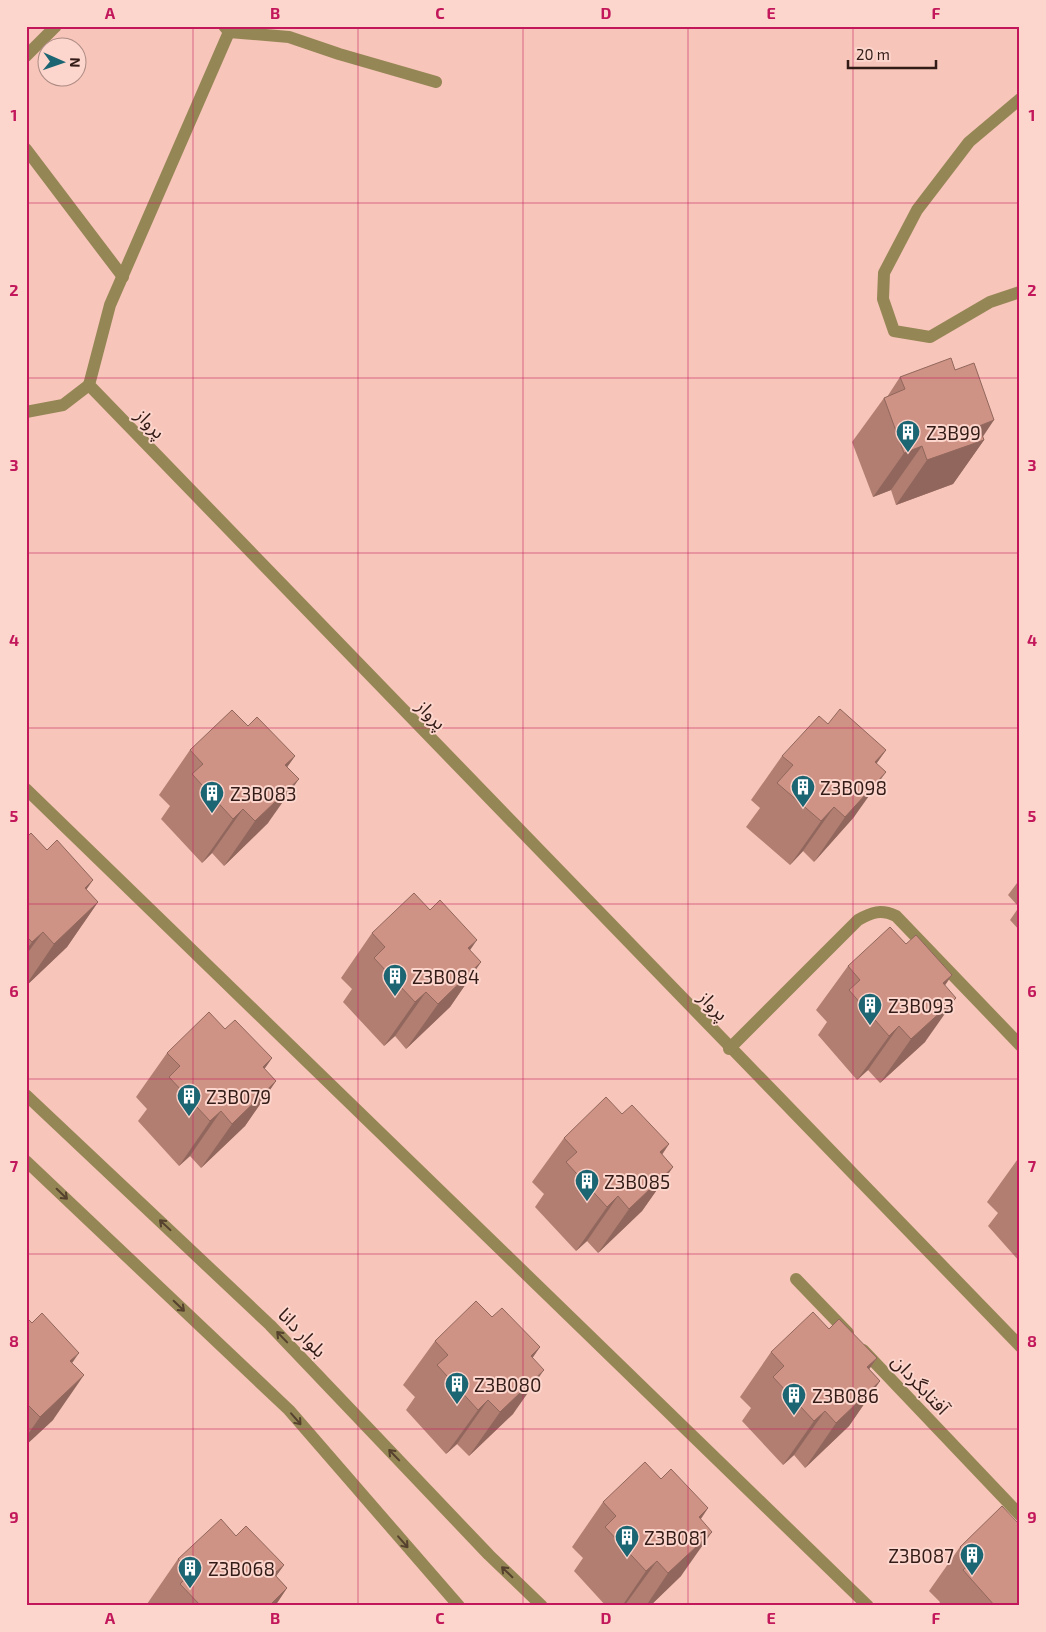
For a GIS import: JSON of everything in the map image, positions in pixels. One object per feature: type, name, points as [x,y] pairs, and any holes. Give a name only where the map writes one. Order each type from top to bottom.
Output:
[{"type":"street","points":[[26,56],[56,26]]},
{"type":"street","points":[[26,412],[63,405],[89,385],[110,306],[227,29],[289,37],[339,54],[436,82]]},
{"type":"street","points":[[1020,99],[969,142],[917,210],[884,273],[883,300],[894,331],[930,337],[990,302],[1020,292]]},
{"type":"street","points":[[26,149],[123,277]]},
{"type":"street","name":"پرواز","points":[[89,385],[729,1049],[1020,1346]]},
{"type":"street","points":[[26,789],[868,1606]]},
{"type":"street","points":[[729,1049],[858,920],[871,913],[885,911],[896,916],[1020,1045]]},
{"type":"street","name":"بلوار دانا","points":[[26,1094],[270,1325],[489,1555],[542,1606]]},
{"type":"street","points":[[26,1161],[289,1410],[459,1606]]},
{"type":"street","name":"آفتابگردان","points":[[796,1279],[1020,1515]]},
{"type":"building","points":[[951,358],[955,370],[974,363],[994,420],[979,426],[984,440],[927,460],[922,446],[904,453],[884,398],[905,389],[900,377]]},
{"type":"building","points":[[840,709],[886,750],[875,762],[886,772],[845,817],[834,807],[821,821],[777,783],[793,765],[782,756],[819,716],[828,724]]},
{"type":"building","points":[[232,710],[248,726],[257,717],[295,756],[285,765],[299,779],[255,821],[243,809],[233,819],[192,774],[203,764],[190,750]]},
{"type":"building","points":[[31,833],[47,850],[57,840],[93,880],[85,888],[98,902],[54,944],[43,932],[32,942],[26,936],[26,838]]},
{"type":"building","points":[[414,893],[430,910],[440,900],[477,940],[468,948],[481,962],[438,1004],[426,992],[415,1002],[374,958],[385,947],[372,933]]},
{"type":"building","points":[[890,927],[906,944],[916,935],[952,975],[943,983],[956,998],[911,1039],[899,1026],[889,1036],[849,990],[860,980],[848,966]]},
{"type":"building","points":[[209,1012],[225,1029],[235,1020],[272,1058],[263,1067],[276,1081],[232,1124],[221,1111],[210,1121],[169,1077],[180,1066],[167,1053]]},
{"type":"building","points":[[606,1097],[622,1114],[632,1105],[669,1144],[660,1152],[673,1167],[629,1209],[618,1196],[607,1207],[566,1162],[577,1152],[564,1138]]},
{"type":"building","points":[[476,1301],[492,1317],[502,1308],[540,1347],[531,1356],[544,1370],[500,1412],[488,1400],[478,1410],[437,1365],[448,1355],[435,1341]]},
{"type":"building","points":[[813,1312],[829,1329],[839,1319],[877,1358],[867,1367],[880,1381],[836,1423],[825,1411],[814,1421],[773,1377],[784,1366],[771,1352]]},
{"type":"building","points":[[42,1313],[79,1353],[70,1361],[84,1375],[40,1417],[28,1405],[26,1407],[26,1317],[32,1323]]},
{"type":"building","points":[[645,1462],[661,1479],[671,1469],[708,1508],[699,1517],[712,1532],[668,1573],[657,1561],[646,1571],[605,1527],[616,1516],[603,1502]]},
{"type":"building","points":[[1002,1506],[1018,1523],[1020,1521],[1020,1606],[995,1606],[963,1570],[974,1560],[960,1547]]},
{"type":"building","points":[[221,1519],[236,1536],[246,1526],[284,1565],[274,1574],[287,1588],[269,1606],[201,1606],[180,1584],[191,1573],[178,1559]]},
{"type":"place","name":"Z3B99","points":[[908,453]]},
{"type":"place","name":"Z3B098","points":[[803,808]]},
{"type":"place","name":"Z3B083","points":[[212,814]]},
{"type":"place","name":"Z3B084","points":[[395,997]]},
{"type":"place","name":"Z3B093","points":[[870,1026]]},
{"type":"place","name":"Z3B079","points":[[189,1117]]},
{"type":"place","name":"Z3B085","points":[[587,1202]]},
{"type":"place","name":"Z3B080","points":[[457,1405]]},
{"type":"place","name":"Z3B086","points":[[794,1416]]},
{"type":"place","name":"Z3B081","points":[[627,1558]]},
{"type":"place","name":"Z3B087","points":[[972,1576]]},
{"type":"place","name":"Z3B068","points":[[190,1589]]}]
